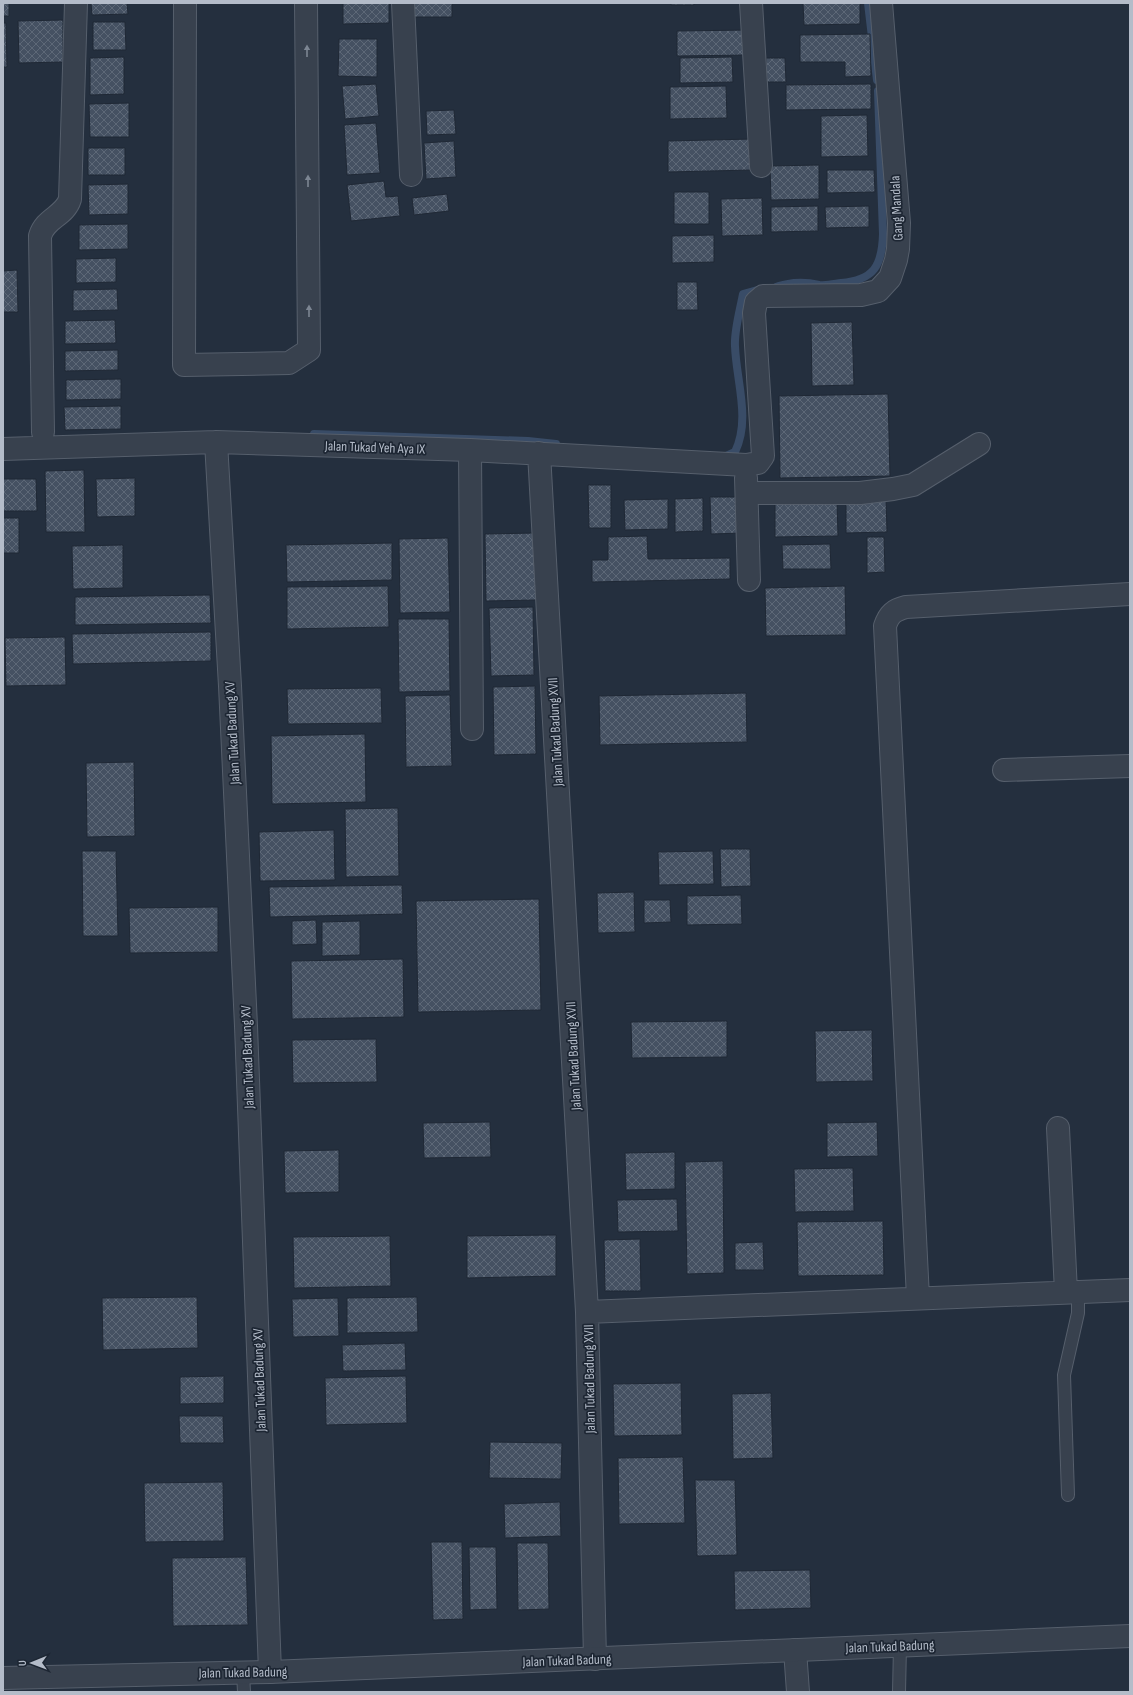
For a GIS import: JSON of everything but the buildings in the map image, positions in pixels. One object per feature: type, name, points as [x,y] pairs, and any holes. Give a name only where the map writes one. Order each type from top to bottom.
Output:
[{"type":"street","points":[[42,432],[40,236],[44,225],[66,209],[70,199],[76,3]]},
{"type":"street","points":[[185,3],[184,365],[289,363],[309,350],[306,3]]},
{"type":"street","points":[[403,3],[411,175]]},
{"type":"street","points":[[751,3],[761,166]]},
{"type":"street","name":"Gang Mandala","points":[[746,465],[758,463],[763,456],[754,313],[756,302],[763,296],[861,295],[878,291],[890,278],[898,250],[899,223],[881,3]]},
{"type":"street","name":"Jalan Tukad Yeh Aya IX","points":[[3,449],[216,442],[470,450],[746,465]]},
{"type":"street","name":"Jalan Tukad Badung XV","points":[[216,442],[230,686],[246,1026],[270,1672]]},
{"type":"street","points":[[747,493],[860,493],[893,489],[913,484],[979,444]]},
{"type":"street","points":[[470,450],[472,729]]},
{"type":"street","name":"Jalan Tukad Badung XVII","points":[[539,453],[587,1312],[596,1658]]},
{"type":"street","points":[[746,465],[749,580]]},
{"type":"street","points":[[918,1298],[886,634],[887,620],[896,610],[906,607],[1130,594]]},
{"type":"street","points":[[1004,770],[1130,766]]},
{"type":"street","points":[[1058,1128],[1072,1292]]},
{"type":"street","points":[[587,1312],[1130,1290]]},
{"type":"street","name":"Jalan Tukad Badung","points":[[3,1678],[243,1682],[270,1672],[1130,1636]]},
{"type":"street","points":[[795,1650],[798,1692]]},
{"type":"lane","points":[[1068,1495],[1064,1375],[1078,1313],[1072,1292]]},
{"type":"lane","points":[[899,1692],[900,1646]]},
{"type":"waterway","points":[[868,3],[877,80]]},
{"type":"waterway","points":[[776,287],[797,283],[824,285],[861,279],[869,275],[878,263],[881,255],[883,234],[878,91]]},
{"type":"waterway","points":[[724,457],[735,452],[740,439],[742,426],[735,340],[736,327],[743,294],[761,289]]},
{"type":"waterway","points":[[314,434],[528,441],[556,444]]}]
